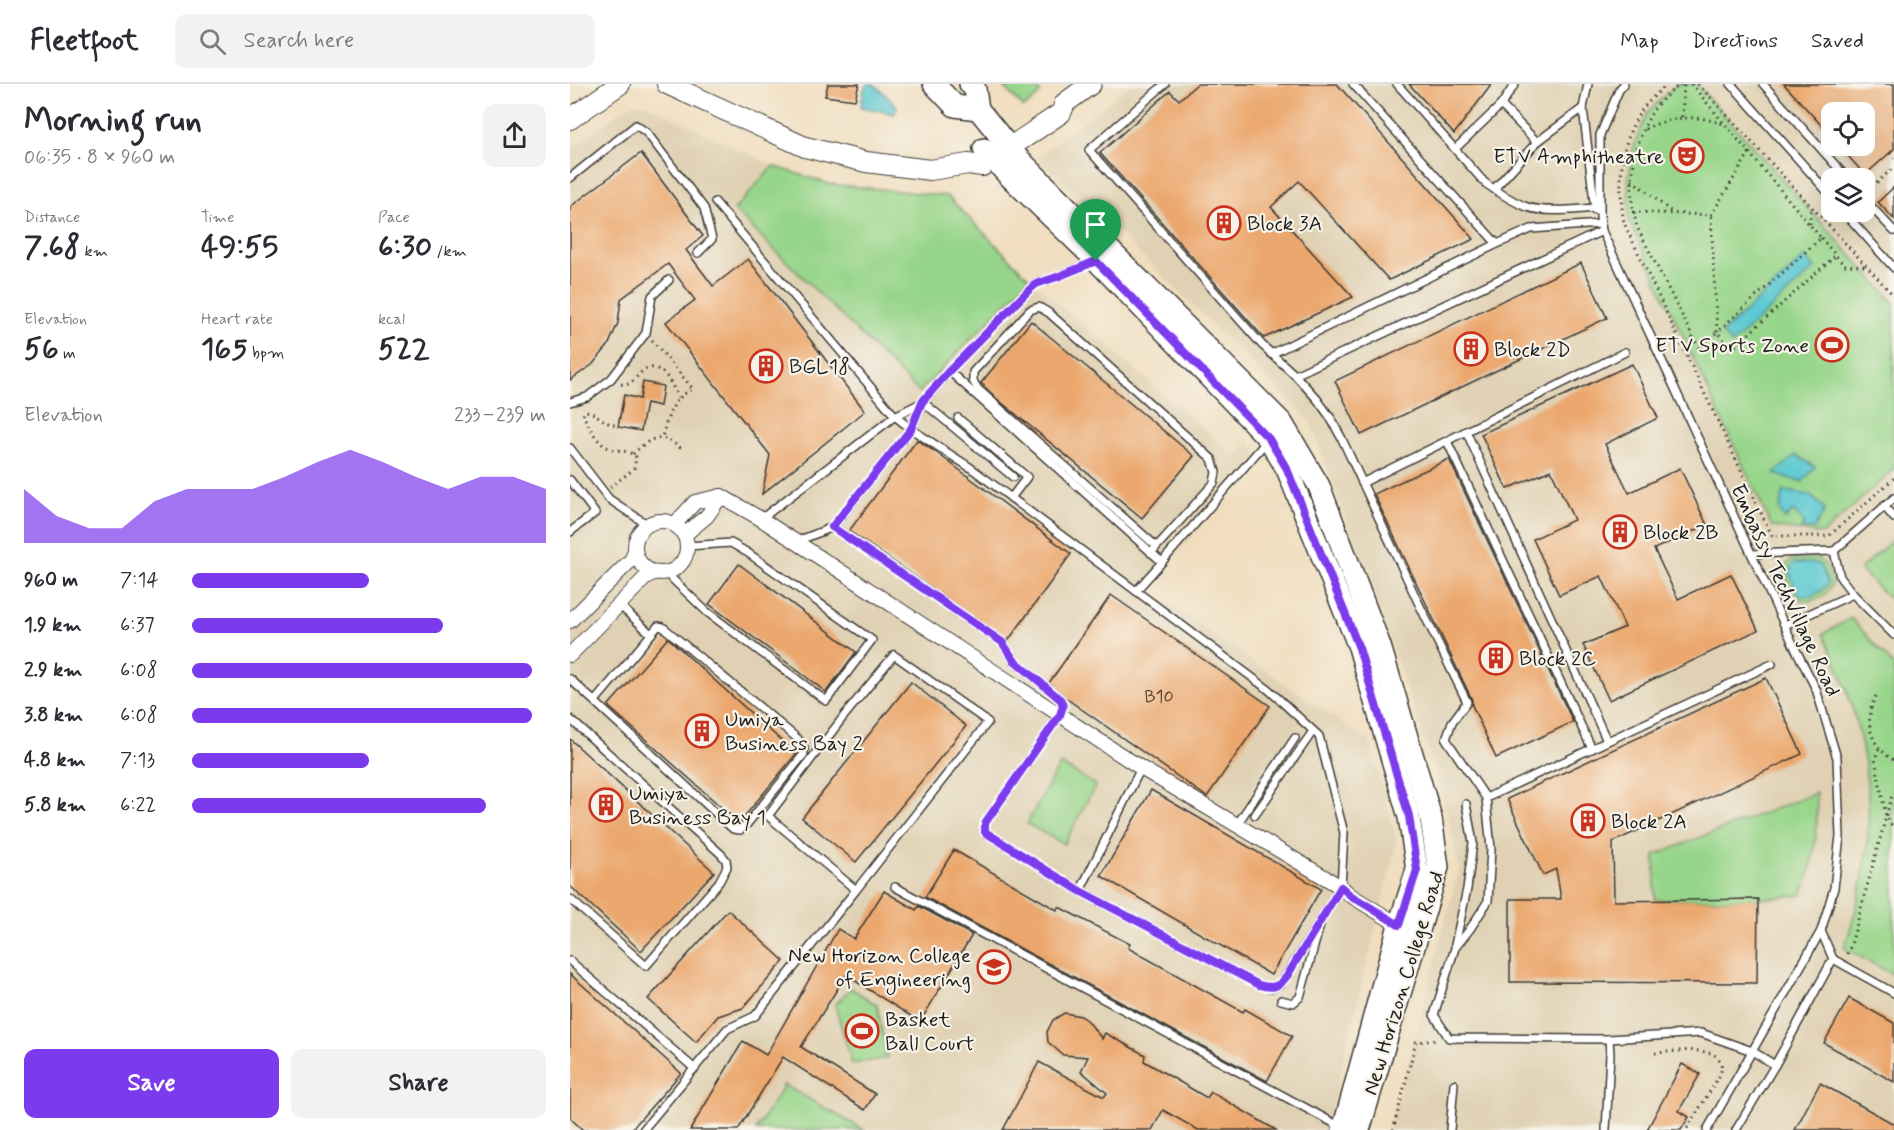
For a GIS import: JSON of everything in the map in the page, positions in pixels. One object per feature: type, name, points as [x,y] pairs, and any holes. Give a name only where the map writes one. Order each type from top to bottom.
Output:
[{"type":"main road","points":[[570,119],[620,84]]},
{"type":"main road","points":[[667,84],[805,147],[866,162],[930,170],[968,164],[982,166],[997,149],[1061,113],[1065,103],[1091,84]]},
{"type":"main road","points":[[934,84],[955,106],[978,109]]},
{"type":"main road","points":[[970,84],[975,89],[978,109],[997,149]]},
{"type":"main road","name":"New Horizon College Road","points":[[997,149],[1096,261],[1276,431],[1287,469],[1359,648],[1409,816],[1417,870],[1399,925],[1348,1129]]},
{"type":"main road","name":"New Horizon College Road","points":[[997,149],[1276,431],[1319,486],[1380,646],[1431,818],[1438,867],[1348,1129]]},
{"type":"street","points":[[570,655],[647,576],[675,570],[683,562],[682,535],[695,502],[721,496],[760,519],[1141,768],[1341,887],[1399,925]]},
{"type":"street","points":[[570,621],[632,559],[638,535],[648,525],[661,521],[682,535]]},
{"type":"street","points":[[635,550],[643,566],[660,573]]},
{"type":"lane","points":[[1165,84],[1089,150],[1271,354],[1295,375],[1330,417],[1467,702],[1452,722],[1446,740],[1486,798],[1491,849],[1488,901],[1455,948]]},
{"type":"lane","points":[[1353,84],[1497,244]]},
{"type":"lane","points":[[1397,84],[1485,183],[1494,189],[1528,207],[1565,211],[1594,208]]},
{"type":"lane","points":[[1455,149],[1501,105],[1515,84]]},
{"type":"lane","name":"Embassy TechVillage Road","points":[[1587,84],[1583,108],[1594,208],[1816,689],[1837,758],[1840,836],[1834,888],[1821,931],[1707,1130]]},
{"type":"lane","name":"Embassy TechVillage Road","points":[[1601,224],[1600,135],[1619,90],[1624,84]]},
{"type":"lane","points":[[1731,84],[1821,185]]},
{"type":"lane","points":[[1763,84],[1838,168]]},
{"type":"lane","points":[[1501,105],[1537,142]]},
{"type":"lane","points":[[1494,189],[1537,142],[1583,108]]},
{"type":"lane","points":[[570,178],[636,125],[647,133],[704,208],[712,239],[698,253]]},
{"type":"lane","points":[[715,202],[895,416],[971,468],[1269,690],[1319,736],[1344,833],[1341,887],[1281,984],[1271,988],[1259,985],[1080,891],[985,832],[985,823],[1060,715],[1063,706],[1061,700],[1014,660],[1002,642],[832,527]]},
{"type":"lane","points":[[1875,209],[1894,231]]},
{"type":"lane","points":[[1853,222],[1894,268]]},
{"type":"lane","points":[[1271,354],[1497,244],[1531,230],[1601,224]]},
{"type":"lane","points":[[1295,375],[1601,224]]},
{"type":"lane","points":[[795,542],[832,527],[911,429],[922,402],[949,371],[1036,284],[1096,261]]},
{"type":"lane","points":[[570,402],[587,397],[611,379],[646,333],[652,296],[669,280]]},
{"type":"lane","points":[[1154,550],[1214,483],[1216,472],[1212,459],[1049,313],[1040,307],[1030,310],[973,372],[978,389],[1154,550],[1162,562]]},
{"type":"lane","points":[[1362,483],[1625,352]]},
{"type":"lane","points":[[949,371],[1154,550]]},
{"type":"lane","points":[[760,519],[895,416],[922,402]]},
{"type":"lane","points":[[922,402],[1013,477]]},
{"type":"lane","points":[[958,418],[1027,477],[1011,498]]},
{"type":"lane","points":[[1136,591],[1276,431]]},
{"type":"lane","points":[[1466,431],[1607,741]]},
{"type":"lane","points":[[1447,441],[1592,749]]},
{"type":"lane","points":[[570,448],[609,499],[648,525]]},
{"type":"lane","points":[[570,480],[595,513],[570,532]]},
{"type":"lane","points":[[1752,554],[1834,551],[1894,498]]},
{"type":"lane","points":[[1884,506],[1894,518]]},
{"type":"lane","points":[[660,573],[707,612],[826,701],[873,640],[731,543],[682,535]]},
{"type":"lane","points":[[1834,551],[1839,577],[1894,635]]},
{"type":"lane","points":[[1785,625],[1853,594]]},
{"type":"lane","points":[[619,605],[651,634]]},
{"type":"lane","points":[[570,679],[733,829],[740,830],[747,824],[804,754],[804,748],[798,739],[663,627],[658,626],[595,701]]},
{"type":"lane","points":[[643,1130],[727,1029],[756,1016],[856,890],[988,722],[894,655],[768,816],[856,890]]},
{"type":"lane","points":[[1486,798],[1772,664]]},
{"type":"lane","points":[[570,719],[716,849],[726,860],[728,867],[719,882],[646,966],[570,899]]},
{"type":"lane","points":[[1255,815],[1313,731]]},
{"type":"lane","points":[[1236,826],[1295,738]]},
{"type":"lane","points":[[1080,891],[1141,768]]},
{"type":"lane","points":[[1466,804],[1473,843],[1467,889],[1455,948],[1434,1014],[1449,1038],[1609,1039],[1701,1033],[1752,1051],[1775,1065]]},
{"type":"lane","points":[[895,887],[1348,1129]]},
{"type":"lane","points":[[1281,1000],[1293,1003],[1300,997],[1320,922]]},
{"type":"lane","points":[[1821,931],[1833,959],[1894,993]]},
{"type":"lane","points":[[1736,1130],[1775,1065],[1833,959]]},
{"type":"lane","points":[[570,961],[695,1069]]},
{"type":"lane","points":[[1606,1130],[1609,1039]]},
{"type":"lane","points":[[1450,1130],[1454,1084]]},
{"type":"path","points":[[1667,84],[1641,110],[1628,139],[1620,188],[1624,224],[1772,536],[1829,536],[1894,478]]},
{"type":"path","points":[[1682,84],[1682,117]]},
{"type":"path","points":[[1682,84],[1652,111],[1636,148],[1632,180],[1633,212],[1637,227],[1699,350],[1821,238]]},
{"type":"path","points":[[1692,84],[1844,265],[1867,267]]},
{"type":"path","points":[[1698,84],[1894,296]]},
{"type":"path","points":[[1644,130],[1682,117],[1705,118],[1727,125]]},
{"type":"path","points":[[1750,152],[1711,215],[1717,332],[1732,349],[1836,255]]},
{"type":"path","points":[[1890,153],[1894,158]]},
{"type":"path","points":[[1875,186],[1894,167]]},
{"type":"path","points":[[1632,180],[1674,213]]},
{"type":"path","points":[[1810,224],[1812,207]]},
{"type":"path","points":[[1633,212],[1711,215]]},
{"type":"path","points":[[646,333],[693,389],[684,393],[671,407],[662,437]]},
{"type":"path","points":[[611,379],[626,386],[645,370],[658,369],[671,382],[678,398]]},
{"type":"path","points":[[604,492],[634,469],[636,457],[630,452],[608,448],[600,442],[583,415],[585,411],[591,411],[615,425]]},
{"type":"path","points":[[633,454],[653,438],[662,437],[683,450]]},
{"type":"path","points":[[1876,696],[1871,705],[1868,723],[1879,749],[1894,760]]},
{"type":"path","points":[[1879,749],[1875,759],[1886,816],[1894,829]]},
{"type":"path","points":[[1842,964],[1851,945],[1893,795]]},
{"type":"path","points":[[1393,1130],[1416,1042],[1449,1038]]},
{"type":"path","points":[[1655,1053],[1707,1051],[1720,1060],[1722,1065],[1720,1075],[1686,1130]]},
{"type":"shaded area","points":[[1131,84],[1894,84],[1894,1130],[1387,1130],[1411,1052],[1459,868],[1439,779],[1310,421],[1119,233],[1036,158]]},
{"type":"shaded area","points":[[632,104],[645,104],[773,166],[735,210],[919,392],[1030,279],[1235,456],[1249,442],[1259,459],[1147,589],[1370,742],[1397,842],[1326,1130],[570,1130],[570,150]]},
{"type":"green space","points":[[1001,84],[1032,84],[1041,93],[1024,108]]},
{"type":"green space","points":[[1677,84],[1696,84],[1894,303],[1894,469],[1823,534],[1772,527],[1629,221],[1628,179],[1634,145],[1648,112]]},
{"type":"green space","points":[[773,166],[830,184],[947,196],[1030,279],[919,392],[734,210]]},
{"type":"green space","points":[[1894,539],[1894,604],[1860,569]]},
{"type":"green space","points":[[1817,558],[1826,565],[1833,583],[1823,597],[1801,600],[1786,578],[1786,567],[1793,559]]},
{"type":"green space","points":[[1851,618],[1894,666],[1894,975],[1844,948],[1856,907],[1864,867],[1868,828],[1868,789],[1863,751],[1854,712],[1823,634]]},
{"type":"green space","points":[[1060,764],[1096,785],[1064,844],[1027,824]]},
{"type":"green space","points":[[1816,793],[1815,845],[1802,895],[1758,899],[1655,900],[1655,855]]},
{"type":"green space","name":"Basket Ball Court","points":[[851,988],[877,1005],[887,1058],[852,1064],[835,1005]]},
{"type":"green space","points":[[784,1085],[864,1130],[756,1130]]},
{"type":"water","points":[[867,84],[874,84],[897,106],[894,114],[861,107]]},
{"type":"water","points":[[1805,257],[1815,268],[1732,344],[1722,333]]},
{"type":"water","points":[[1796,455],[1815,467],[1802,482],[1774,474]]},
{"type":"water","points":[[1784,491],[1810,495],[1825,509],[1814,529],[1801,529],[1805,523],[1793,511],[1785,519],[1779,509]]},
{"type":"water","points":[[1794,563],[1816,563],[1821,566],[1828,583],[1815,594],[1799,595],[1790,574]]},
{"type":"building","points":[[828,84],[859,84],[855,100],[825,96]]},
{"type":"building","name":"Block 3A","points":[[1197,84],[1337,84],[1474,239],[1389,280],[1299,181],[1271,207],[1353,297],[1264,338],[1100,153],[1170,91],[1179,100]]},
{"type":"building","points":[[1409,84],[1492,84],[1454,134]]},
{"type":"building","points":[[1784,84],[1894,84],[1894,149],[1873,168],[1859,168],[1848,156],[1875,156],[1875,102],[1821,102],[1821,125]]},
{"type":"building","points":[[641,153],[703,236],[686,250],[713,286],[748,259],[865,411],[762,494],[770,455],[666,322],[695,300],[668,264],[621,299],[618,323],[608,346],[592,365],[570,380],[570,207]]},
{"type":"building","points":[[1894,187],[1894,219],[1878,202]]},
{"type":"building","name":"Block 2D","points":[[1581,263],[1607,318],[1361,435],[1335,381]]},
{"type":"building","points":[[1031,321],[1194,456],[1142,518],[996,398],[981,383]]},
{"type":"building","name":"Block 2B","points":[[1632,364],[1658,418],[1605,444],[1629,493],[1680,468],[1707,525],[1654,549],[1678,599],[1731,574],[1758,630],[1609,700],[1583,645],[1625,627],[1601,576],[1559,595],[1533,539],[1574,520],[1551,470],[1507,489],[1481,434]]},
{"type":"building","points":[[643,382],[663,386],[660,406],[646,403],[641,431],[618,427],[624,395],[640,399]]},
{"type":"building","points":[[917,440],[1071,554],[1008,641],[849,531]]},
{"type":"building","name":"Block 2C","points":[[1449,459],[1573,722],[1496,758],[1472,705],[1472,700],[1374,494]]},
{"type":"building","points":[[739,564],[856,652],[826,692],[709,604]]},
{"type":"building","points":[[1111,595],[1270,706],[1207,797],[1067,699],[1049,683]]},
{"type":"building","name":"Umiya Business Bay 2","points":[[668,638],[796,754],[739,823],[608,706]]},
{"type":"building","name":"Block 2A","points":[[1766,678],[1802,754],[1613,842],[1614,901],[1758,899],[1757,983],[1510,982],[1510,899],[1561,899],[1556,869],[1543,875],[1507,799]]},
{"type":"building","points":[[911,682],[966,726],[856,862],[802,818]]},
{"type":"building","name":"Umiya Business Bay 1","points":[[570,739],[714,872],[641,951],[570,886]]},
{"type":"building","points":[[1151,790],[1321,889],[1271,975],[1101,876]]},
{"type":"building","points":[[954,850],[1057,910],[1059,907],[1130,944],[1128,948],[1243,1012],[1245,1009],[1292,1036],[1267,1081],[925,897]]},
{"type":"building","points":[[884,891],[916,910],[919,906],[972,935],[920,1022],[846,975],[801,1047],[875,1094],[865,1110],[783,1057],[738,1130],[690,1130],[743,1041],[766,1055],[838,929],[854,939]]},
{"type":"building","points":[[728,910],[784,961],[743,1008],[718,1016],[696,1042],[648,999]]},
{"type":"building","points":[[570,974],[681,1073],[631,1130],[583,1130],[570,1118]]},
{"type":"building","points":[[1849,998],[1894,1023],[1894,1082],[1824,1043]]},
{"type":"building","points":[[1064,1013],[1081,1016],[1102,1039],[1105,1033],[1145,1055],[1144,1061],[1207,1098],[1211,1092],[1276,1130],[1198,1130],[1163,1110],[1152,1130],[1003,1130],[1039,1062],[1104,1097],[1107,1093],[1081,1071],[1088,1057],[1063,1055],[1048,1042],[1047,1032],[1053,1020]]},
{"type":"building","points":[[1682,1064],[1700,1074],[1679,1111],[1689,1117],[1681,1130],[1647,1130]]},
{"type":"building","points":[[1820,1083],[1894,1124],[1894,1130],[1795,1130]]},
{"type":"place","name":"ETV Amphitheatre","points":[[1687,156]]},
{"type":"place","name":"Block 3A","points":[[1224,223]]},
{"type":"place","name":"ETV Sports Zone","points":[[1832,345]]},
{"type":"place","name":"Block 2D","points":[[1471,349]]},
{"type":"place","name":"BGL18","points":[[766,366]]},
{"type":"place","name":"Block 2B","points":[[1620,532]]},
{"type":"place","name":"Block 2C","points":[[1496,658]]},
{"type":"place","name":"Umiya Business Bay 2","points":[[702,731]]},
{"type":"place","name":"Umiya Business Bay 1","points":[[606,805]]},
{"type":"place","name":"Block 2A","points":[[1588,821]]},
{"type":"place","name":"New Horizon College of Engineering","points":[[994,967]]},
{"type":"place","name":"Basket Ball Court","points":[[862,1031]]},
{"type":"route","points":[[1096,261],[1269,439],[1279,453],[1359,648],[1409,816],[1417,870],[1399,925],[1341,887],[1287,976],[1281,984],[1271,988],[1259,985],[1080,891],[985,832],[985,823],[1060,715],[1063,706],[1061,700],[1014,660],[1002,642],[832,527],[911,429],[922,402],[949,371],[1028,291],[1036,284],[1096,261]]}]
